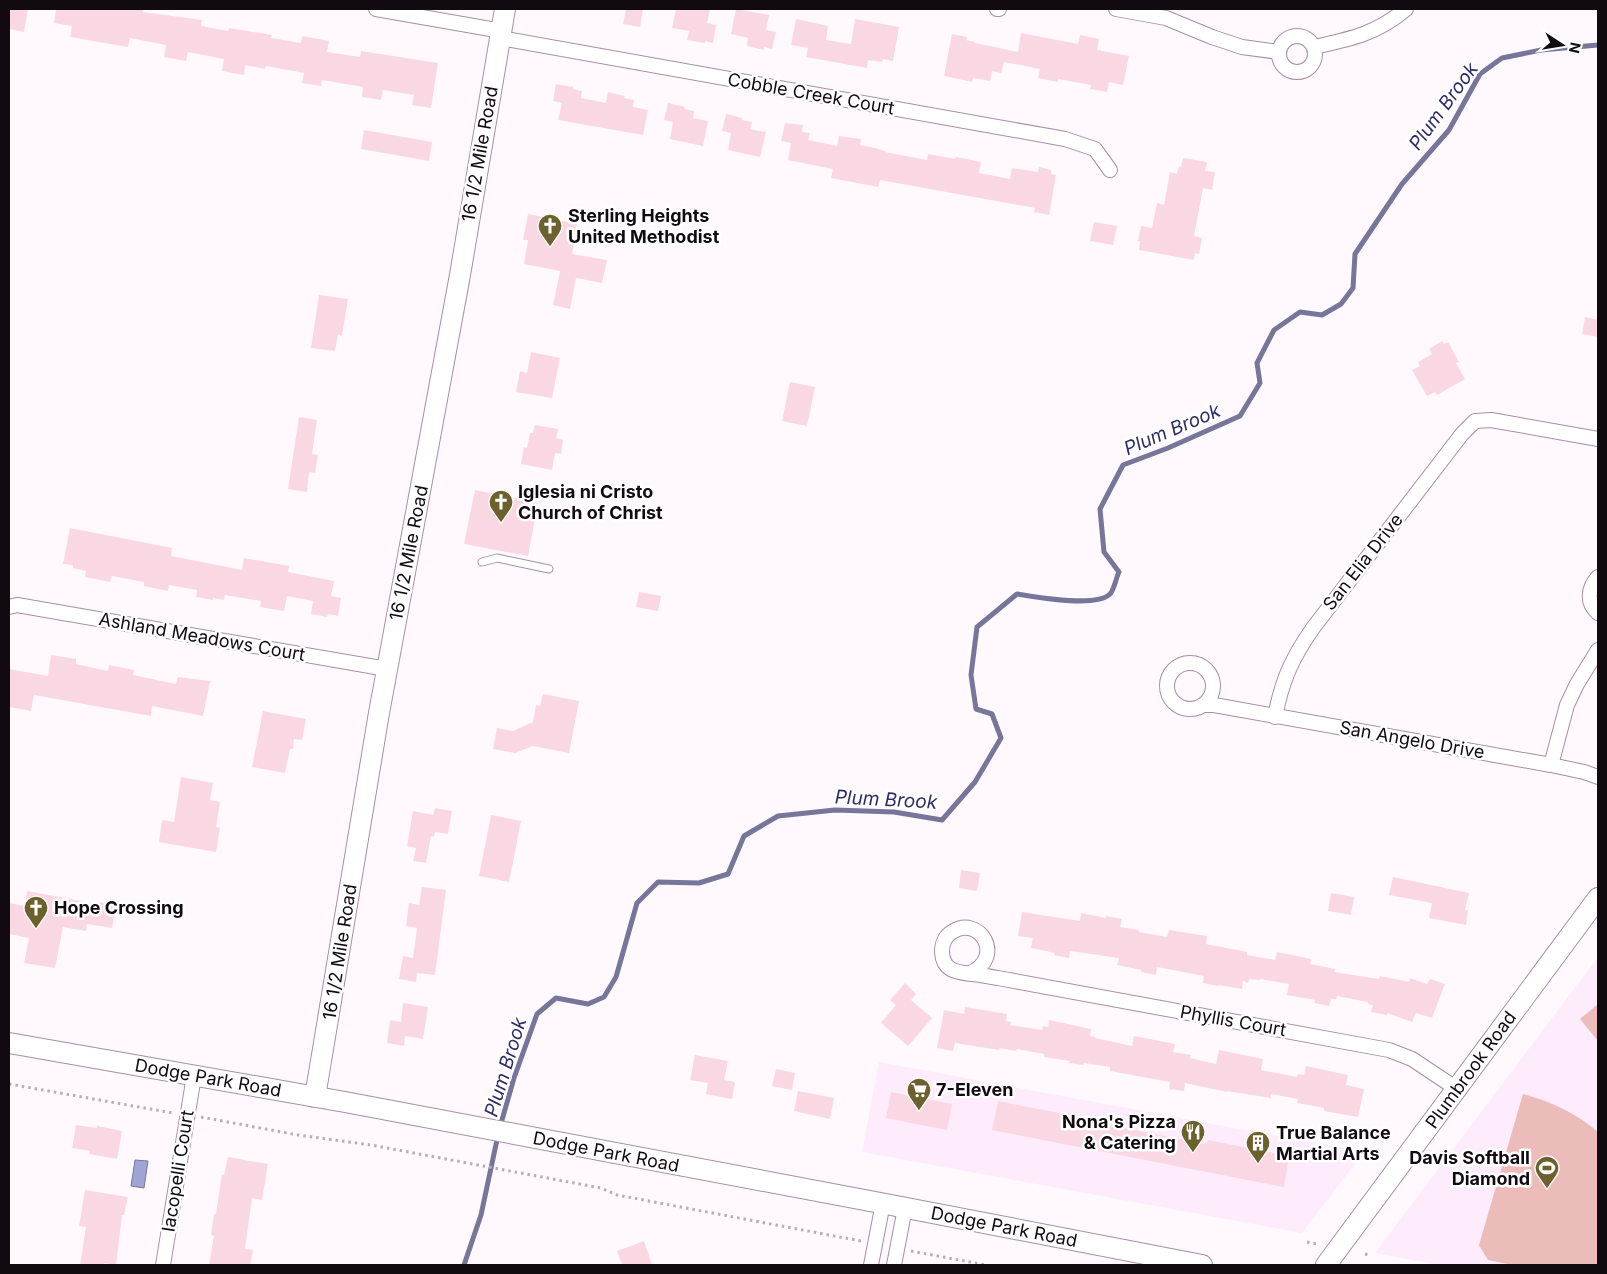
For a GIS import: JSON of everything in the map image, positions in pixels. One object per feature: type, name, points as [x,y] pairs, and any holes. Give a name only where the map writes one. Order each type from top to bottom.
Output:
[{"type":"street","name":"Cobble Creek Court","points":[[376,9],[501,35],[1065,139],[1095,149],[1110,170]]},
{"type":"street","name":"16 1/2 Mile Road","points":[[315,1097],[387,669],[411,548],[505,9]]},
{"type":"street","points":[[1116,9],[1166,18],[1242,47],[1279,52]]},
{"type":"street","points":[[1314,47],[1353,38],[1373,31],[1391,21],[1406,9]]},
{"type":"street","points":[[1294,36],[1306,38],[1314,47],[1314,58],[1308,69],[1296,72],[1285,68],[1281,64],[1279,52],[1284,41],[1294,36]]},
{"type":"street","name":"San Elia Drive","points":[[1275,716],[1279,695],[1296,653],[1319,620],[1462,434],[1475,421],[1491,420],[1598,439]]},
{"type":"street","points":[[1597,613],[1589,596],[1590,588],[1598,577]]},
{"type":"street","name":"Ashland Meadows Court","points":[[12,604],[387,669]]},
{"type":"street","points":[[1551,765],[1567,705],[1577,684],[1598,650]]},
{"type":"street","name":"San Angelo Drive","points":[[1225,707],[1213,685],[1211,677],[1201,666],[1194,663],[1180,665],[1169,676],[1167,690],[1174,703],[1188,709],[1203,705],[1225,707],[1551,765],[1598,777]]},
{"type":"street","points":[[1203,705],[1208,700],[1213,685]]},
{"type":"street","name":"Plumbrook Road","points":[[1326,1265],[1598,898]]},
{"type":"street","name":"Phyllis Court","points":[[998,978],[990,969],[987,958],[987,943],[977,931],[963,928],[949,934],[942,947],[944,962],[955,972],[998,978],[1389,1050],[1412,1058],[1457,1089]]},
{"type":"street","points":[[970,974],[983,965],[987,958]]},
{"type":"street","name":"Dodge Park Road","points":[[9,1043],[315,1097],[883,1203],[1202,1265]]},
{"type":"street","name":"Iacopelli Court","points":[[163,1265],[194,1076]]},
{"type":"street","points":[[871,1265],[883,1203]]},
{"type":"street","points":[[894,1265],[905,1208]]},
{"type":"lane","points":[[482,562],[497,558],[550,569]]},
{"type":"path","points":[[9,1084],[177,1113]]},
{"type":"path","points":[[198,1117],[441,1158],[601,1188],[616,1194],[867,1242]]},
{"type":"path","points":[[1307,1242],[1317,1244]]},
{"type":"path","points":[[905,1250],[986,1265]]},
{"type":"path","points":[[1365,1254],[1370,1255]]},
{"type":"shaded area","points":[[1598,957],[1598,1265],[1439,1265],[1375,1253]]},
{"type":"shaded area","points":[[1598,1004],[1598,1041],[1580,1019]]},
{"type":"shaded area","points":[[879,1062],[1364,1152],[1302,1233],[862,1152]]},
{"type":"shaded area","name":"Davis Softball Diamond","points":[[1523,1094],[1563,1109],[1581,1119],[1598,1132],[1598,1265],[1513,1265],[1488,1260],[1479,1245]]},
{"type":"water","points":[[135,1160],[148,1161],[144,1188],[131,1186]]},
{"type":"building","points":[[9,9],[28,9],[24,32],[9,29]]},
{"type":"building","points":[[56,9],[144,9],[143,12],[202,20],[201,26],[228,31],[229,28],[272,35],[271,38],[301,43],[302,36],[329,41],[327,52],[360,57],[361,51],[438,63],[431,108],[412,105],[414,95],[383,90],[381,100],[362,97],[363,87],[322,80],[321,86],[302,83],[304,73],[266,66],[265,69],[245,65],[244,75],[222,71],[224,59],[188,52],[186,61],[164,57],[166,45],[130,38],[128,47],[70,37],[72,26],[54,23]]},
{"type":"building","points":[[626,9],[643,9],[640,27],[623,24]]},
{"type":"building","points":[[676,9],[710,9],[707,23],[716,25],[713,43],[687,40],[689,31],[672,28]]},
{"type":"building","points":[[736,9],[769,15],[766,30],[776,32],[772,49],[764,47],[764,50],[747,46],[748,38],[731,34]]},
{"type":"building","points":[[796,19],[828,26],[826,40],[851,44],[855,19],[899,27],[893,61],[883,59],[882,62],[868,60],[867,68],[806,57],[808,48],[791,45]]},
{"type":"building","points":[[1021,33],[1078,44],[1080,35],[1099,39],[1097,50],[1129,56],[1123,85],[1109,82],[1107,92],[1090,89],[1091,85],[1058,79],[1058,82],[1038,78],[1040,69],[1004,62],[1001,73],[992,71],[990,81],[973,78],[972,82],[944,76],[952,34],[967,37],[966,40],[975,43],[1018,52]]},
{"type":"building","points":[[556,84],[573,87],[573,89],[582,91],[581,98],[606,103],[608,92],[634,100],[633,107],[648,110],[643,135],[558,120],[562,103],[553,101]]},
{"type":"building","points":[[668,103],[694,111],[693,118],[708,121],[703,146],[670,139],[673,122],[664,120]]},
{"type":"building","points":[[726,114],[752,122],[750,129],[766,132],[760,157],[728,150],[731,133],[722,131]]},
{"type":"building","points":[[785,123],[803,125],[802,132],[810,133],[808,140],[837,146],[839,136],[861,139],[860,145],[885,152],[927,160],[928,154],[955,159],[956,157],[981,162],[979,173],[1010,179],[1012,168],[1038,172],[1039,167],[1051,170],[1051,174],[1056,175],[1049,215],[1034,212],[1035,208],[880,180],[878,187],[831,178],[833,169],[788,160],[791,143],[781,141]]},
{"type":"building","points":[[364,130],[432,142],[429,161],[361,149]]},
{"type":"building","points":[[1183,158],[1207,162],[1205,171],[1215,172],[1212,190],[1203,188],[1194,236],[1202,238],[1199,254],[1195,253],[1194,260],[1139,250],[1140,241],[1138,241],[1141,226],[1152,228],[1157,203],[1164,205],[1170,172],[1177,174]]},
{"type":"building","name":"Sterling Heights United Methodist","points":[[528,214],[577,224],[572,254],[607,260],[602,283],[576,278],[570,309],[553,305],[560,271],[524,264],[528,240],[523,240]]},
{"type":"building","points":[[1094,222],[1117,226],[1113,245],[1090,241]]},
{"type":"building","points":[[319,295],[348,299],[342,336],[338,335],[335,351],[311,348]]},
{"type":"building","points":[[1585,317],[1598,320],[1598,337],[1582,334]]},
{"type":"building","points":[[1442,341],[1444,344],[1448,342],[1459,362],[1456,363],[1465,379],[1437,395],[1435,392],[1427,396],[1412,370],[1420,366],[1418,362],[1432,354],[1429,349]]},
{"type":"building","points":[[531,352],[560,358],[552,398],[516,392],[520,371],[527,373]]},
{"type":"building","points":[[790,382],[815,387],[807,426],[782,421]]},
{"type":"building","points":[[299,417],[317,420],[312,454],[318,455],[315,473],[309,472],[307,492],[288,489]]},
{"type":"building","points":[[535,425],[558,429],[556,438],[563,440],[561,454],[555,453],[552,470],[521,464],[524,447],[527,448],[530,433],[533,433]]},
{"type":"building","name":"Iglesia ni Cristo Church of Christ","points":[[475,490],[538,503],[528,556],[464,544]]},
{"type":"building","points":[[70,528],[172,548],[171,556],[242,570],[244,558],[289,566],[288,572],[334,581],[331,596],[341,598],[338,616],[328,614],[327,617],[311,614],[313,601],[287,596],[284,611],[260,607],[261,601],[225,595],[224,600],[196,597],[197,590],[169,585],[168,591],[144,586],[144,582],[112,576],[110,582],[85,577],[86,571],[73,568],[73,565],[63,564]]},
{"type":"building","points":[[639,592],[661,596],[658,611],[636,607]]},
{"type":"building","points":[[51,655],[76,659],[76,664],[108,671],[109,665],[134,670],[133,675],[176,684],[178,677],[210,681],[203,716],[152,706],[151,716],[34,695],[31,711],[9,707],[9,669],[48,676]]},
{"type":"building","points":[[543,694],[579,701],[569,753],[533,746],[515,753],[493,749],[497,728],[513,731],[533,722],[536,705],[540,706]]},
{"type":"building","points":[[263,711],[306,719],[302,740],[294,739],[293,749],[290,749],[285,773],[252,767]]},
{"type":"building","points":[[181,777],[213,783],[210,800],[220,802],[216,827],[220,828],[216,852],[159,842],[162,820],[174,822]]},
{"type":"building","points":[[435,808],[452,811],[448,834],[435,832],[434,837],[431,836],[426,863],[413,861],[416,848],[407,846],[413,811],[433,815]]},
{"type":"building","points":[[491,815],[521,821],[509,882],[479,876]]},
{"type":"building","points":[[961,870],[980,873],[977,891],[959,888]]},
{"type":"building","points":[[1393,877],[1469,893],[1465,910],[1468,910],[1466,925],[1429,918],[1432,903],[1389,895]]},
{"type":"building","points":[[422,887],[446,890],[435,975],[417,973],[416,982],[399,979],[403,956],[413,958],[417,928],[406,926],[409,903],[419,905]]},
{"type":"building","name":"Hope Crossing","points":[[27,891],[97,904],[98,902],[116,905],[112,928],[87,924],[86,931],[63,927],[55,968],[24,963],[29,938],[9,934],[9,903],[25,906]]},
{"type":"building","points":[[1331,893],[1354,897],[1351,915],[1328,911]]},
{"type":"building","points":[[1022,912],[1080,921],[1081,913],[1106,918],[1106,916],[1122,919],[1120,927],[1139,930],[1139,932],[1167,937],[1169,930],[1207,936],[1206,944],[1247,952],[1247,955],[1275,960],[1277,952],[1311,959],[1310,964],[1335,969],[1334,972],[1379,979],[1380,976],[1409,982],[1410,978],[1427,984],[1430,979],[1445,984],[1432,1018],[1416,1013],[1412,1022],[1387,1013],[1387,1015],[1371,1012],[1373,1005],[1368,1004],[1368,1002],[1337,996],[1336,999],[1331,999],[1329,1006],[1314,1003],[1315,1000],[1287,995],[1289,984],[1249,979],[1248,983],[1243,981],[1242,989],[1203,983],[1204,976],[1157,967],[1156,975],[1141,972],[1141,970],[1117,965],[1119,958],[1070,951],[1069,958],[1054,955],[1055,953],[1031,948],[1033,938],[1018,936]]},
{"type":"building","points":[[905,983],[916,994],[911,1000],[932,1018],[908,1046],[881,1023],[896,1005],[890,1000]]},
{"type":"building","points":[[403,1003],[428,1007],[423,1039],[405,1036],[404,1046],[387,1043],[390,1020],[401,1022]]},
{"type":"building","points":[[965,1007],[1007,1014],[1006,1021],[1011,1022],[1010,1025],[1042,1030],[1043,1026],[1048,1027],[1049,1020],[1091,1029],[1090,1036],[1132,1046],[1134,1036],[1175,1044],[1173,1052],[1191,1055],[1190,1058],[1216,1064],[1219,1050],[1263,1059],[1261,1070],[1297,1077],[1298,1074],[1304,1075],[1306,1066],[1348,1075],[1346,1085],[1364,1089],[1358,1117],[1324,1111],[1324,1108],[1297,1103],[1298,1099],[1271,1094],[1271,1098],[1227,1092],[1185,1083],[1184,1091],[1169,1089],[1170,1082],[1110,1071],[1110,1067],[1069,1063],[1070,1061],[1044,1057],[1044,1054],[1017,1049],[1016,1051],[1000,1048],[999,1050],[955,1043],[953,1051],[937,1048],[944,1010],[964,1014]]},
{"type":"building","points":[[695,1055],[728,1061],[724,1080],[735,1082],[732,1099],[706,1094],[708,1083],[690,1080]]},
{"type":"building","points":[[776,1069],[795,1073],[792,1090],[772,1086]]},
{"type":"building","points":[[798,1091],[834,1098],[830,1119],[794,1111]]},
{"type":"building","name":"7-Eleven","points":[[891,1092],[952,1104],[947,1130],[886,1118]]},
{"type":"building","points":[[998,1101],[1207,1144],[1208,1140],[1289,1156],[1284,1187],[992,1130]]},
{"type":"building","points":[[76,1125],[97,1128],[97,1126],[122,1131],[117,1159],[89,1154],[90,1151],[72,1148]]},
{"type":"building","points":[[228,1157],[268,1164],[262,1200],[252,1198],[245,1249],[253,1250],[250,1265],[209,1265],[214,1236],[211,1235],[214,1214],[216,1214],[222,1174],[224,1175]]},
{"type":"building","points":[[85,1190],[128,1197],[124,1215],[122,1215],[116,1265],[104,1263],[103,1265],[80,1265],[86,1227],[79,1226]]},
{"type":"building","points":[[644,1241],[652,1265],[622,1265],[617,1251]]},
{"type":"waterway","name":"Plum Brook","points":[[500,1127],[514,1078],[537,1014],[556,998],[588,1004],[604,997],[616,977],[637,903],[658,882],[699,883],[728,874],[744,836],[778,816],[835,810],[894,812],[942,820],[975,782],[1001,738],[992,714],[976,709],[971,675],[977,627],[1017,594],[1079,601],[1103,598],[1110,594],[1119,572],[1104,552],[1100,509],[1123,465],[1168,448],[1240,416],[1260,383],[1257,363],[1274,330],[1300,312],[1322,315],[1341,304],[1353,288],[1355,254],[1402,184],[1449,130],[1480,74],[1502,58],[1541,50],[1598,45]]},
{"type":"waterway","name":"Plum Brook","points":[[464,1265],[481,1215],[498,1135]]},
{"type":"place","name":"Sterling Heights United Methodist","points":[[550,247]]},
{"type":"place","name":"Iglesia ni Cristo Church of Christ","points":[[501,523]]},
{"type":"place","name":"Hope Crossing","points":[[36,929]]},
{"type":"place","name":"7-Eleven","points":[[919,1111]]},
{"type":"place","name":"Nona's Pizza & Catering","points":[[1193,1153]]},
{"type":"place","name":"True Balance Martial Arts","points":[[1258,1164]]},
{"type":"place","name":"Davis Softball Diamond","points":[[1547,1189]]}]
